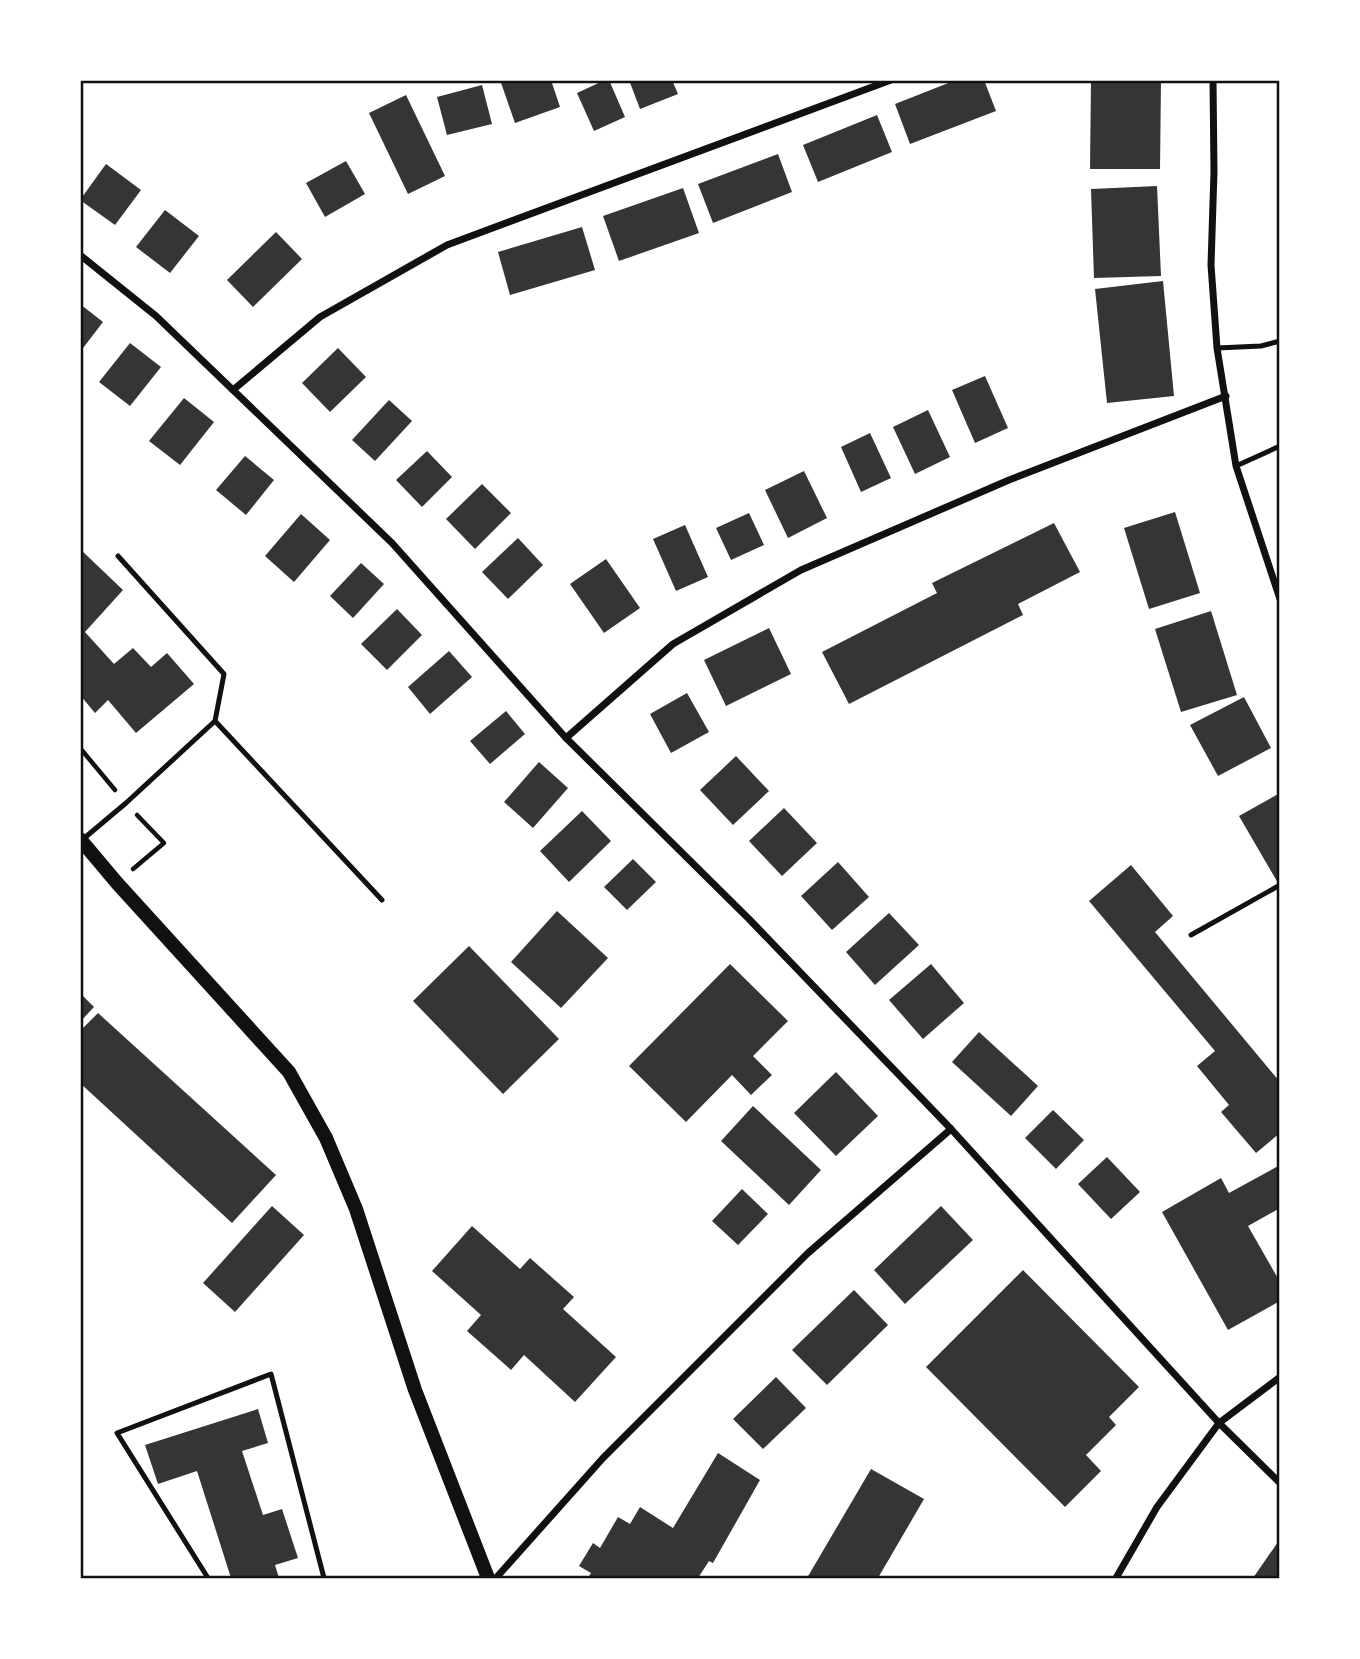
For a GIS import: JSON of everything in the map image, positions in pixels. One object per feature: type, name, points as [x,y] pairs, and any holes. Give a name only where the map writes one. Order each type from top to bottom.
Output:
[{"type":"main road","points":[[81,839],[117,883],[289,1072],[326,1138],[356,1209],[415,1390],[488,1578]]},
{"type":"street","points":[[233,390],[320,317],[447,245],[891,80]]},
{"type":"street","points":[[1213,80],[1211,265],[1217,348],[1236,466],[1279,599]]},
{"type":"street","points":[[80,255],[156,316],[392,543],[566,738],[749,919],[951,1129],[1219,1423],[1279,1483]]},
{"type":"street","points":[[566,738],[673,644],[801,570],[1009,480],[1226,396]]},
{"type":"street","points":[[496,1578],[603,1458],[808,1253],[951,1129]]},
{"type":"street","points":[[1116,1578],[1157,1507],[1219,1423],[1279,1377]]},
{"type":"lane","points":[[1217,348],[1261,346],[1279,341]]},
{"type":"lane","points":[[1236,466],[1279,446]]},
{"type":"lane","points":[[81,839],[126,803],[215,721],[223,674],[118,556]]},
{"type":"lane","points":[[215,721],[382,900]]},
{"type":"lane","points":[[1191,935],[1279,885]]},
{"type":"lane","points":[[208,1578],[117,1433],[271,1374],[324,1578]]},
{"type":"building","points":[[500,80],[551,80],[560,107],[515,123]]},
{"type":"building","points":[[609,80],[625,117],[594,131],[577,93]]},
{"type":"building","points":[[629,80],[672,80],[678,94],[640,109]]},
{"type":"building","points":[[956,80],[984,80],[996,111],[910,144],[895,104]]},
{"type":"building","points":[[1091,80],[1161,80],[1160,169],[1090,169]]},
{"type":"building","points":[[482,85],[492,124],[447,135],[437,97]]},
{"type":"building","points":[[406,95],[445,176],[408,194],[369,113]]},
{"type":"building","points":[[877,115],[892,152],[818,182],[803,145]]},
{"type":"building","points":[[778,154],[792,192],[713,223],[698,184]]},
{"type":"building","points":[[346,161],[365,194],[325,217],[306,183]]},
{"type":"building","points":[[106,164],[141,190],[115,225],[80,200]]},
{"type":"building","points":[[1157,186],[1161,276],[1094,278],[1091,189]]},
{"type":"building","points":[[683,188],[699,233],[619,261],[603,216]]},
{"type":"building","points":[[165,210],[199,236],[170,273],[136,247]]},
{"type":"building","points":[[582,227],[595,270],[510,295],[498,252]]},
{"type":"building","points":[[276,232],[302,259],[253,307],[227,280]]},
{"type":"building","points":[[1163,281],[1174,396],[1107,403],[1095,289]]},
{"type":"building","points":[[80,304],[103,322],[80,352]]},
{"type":"building","points":[[130,343],[161,367],[130,406],[99,382]]},
{"type":"building","points":[[338,348],[366,377],[330,412],[302,383]]},
{"type":"building","points":[[985,376],[1008,428],[975,443],[952,390]]},
{"type":"building","points":[[184,398],[214,422],[180,465],[149,441]]},
{"type":"building","points":[[389,400],[412,421],[375,461],[352,440]]},
{"type":"building","points":[[928,410],[950,457],[915,474],[893,427]]},
{"type":"building","points":[[870,433],[891,478],[861,492],[841,447]]},
{"type":"building","points":[[427,451],[452,477],[422,507],[396,480]]},
{"type":"building","points":[[245,456],[274,480],[246,515],[216,490]]},
{"type":"building","points":[[804,471],[827,518],[788,538],[765,490]]},
{"type":"building","points":[[482,484],[511,513],[475,549],[446,519]]},
{"type":"building","points":[[1175,512],[1200,593],[1149,609],[1124,528]]},
{"type":"building","points":[[749,513],[764,545],[731,560],[716,528]]},
{"type":"building","points":[[301,514],[330,540],[294,582],[265,556]]},
{"type":"building","points":[[1054,523],[1080,572],[1018,604],[1023,615],[849,704],[822,652],[937,593],[932,583]]},
{"type":"building","points":[[685,525],[708,577],[676,591],[653,539]]},
{"type":"building","points":[[518,538],[543,565],[508,599],[482,572]]},
{"type":"building","points":[[80,549],[123,590],[85,632],[114,664],[133,648],[151,667],[167,653],[194,684],[136,733],[108,700],[95,713],[80,695]]},
{"type":"building","points":[[606,559],[640,608],[604,633],[570,584]]},
{"type":"building","points":[[361,563],[384,584],[353,618],[330,596]]},
{"type":"building","points":[[397,609],[422,635],[387,670],[361,644]]},
{"type":"building","points":[[1211,611],[1237,695],[1181,712],[1155,629]]},
{"type":"building","points":[[769,628],[791,674],[726,706],[704,660]]},
{"type":"building","points":[[449,651],[472,677],[430,714],[408,687]]},
{"type":"building","points":[[687,693],[709,732],[671,753],[650,714]]},
{"type":"building","points":[[1244,697],[1271,748],[1218,776],[1190,725]]},
{"type":"building","points":[[506,711],[525,734],[490,764],[470,741]]},
{"type":"building","points":[[736,756],[769,791],[733,825],[700,790]]},
{"type":"building","points":[[539,762],[568,788],[533,828],[504,802]]},
{"type":"building","points":[[1280,793],[1280,882],[1278,883],[1239,816]]},
{"type":"building","points":[[784,808],[817,843],[782,876],[749,841]]},
{"type":"building","points":[[582,811],[611,841],[569,882],[540,851]]},
{"type":"building","points":[[633,859],[656,882],[627,910],[604,887]]},
{"type":"building","points":[[838,862],[869,897],[832,930],[801,896]]},
{"type":"building","points":[[1131,865],[1173,916],[1155,932],[1280,1082],[1280,1133],[1256,1153],[1221,1112],[1229,1105],[1197,1066],[1215,1051],[1089,901]]},
{"type":"building","points":[[557,911],[608,958],[561,1008],[511,962]]},
{"type":"building","points":[[889,913],[919,945],[875,985],[846,952]]},
{"type":"building","points":[[469,946],[559,1039],[503,1094],[413,1001]]},
{"type":"building","points":[[730,964],[788,1021],[753,1056],[772,1075],[751,1095],[732,1075],[686,1122],[629,1066]]},
{"type":"building","points":[[931,964],[964,1003],[923,1039],[889,1000]]},
{"type":"building","points":[[80,993],[94,1007],[80,1022]]},
{"type":"building","points":[[98,1013],[276,1175],[232,1223],[80,1083],[80,1031]]},
{"type":"building","points":[[979,1032],[1038,1086],[1011,1116],[952,1062]]},
{"type":"building","points":[[836,1072],[878,1116],[836,1156],[794,1113]]},
{"type":"building","points":[[753,1106],[821,1170],[789,1205],[721,1141]]},
{"type":"building","points":[[1053,1110],[1084,1140],[1056,1169],[1025,1138]]},
{"type":"building","points":[[1107,1157],[1140,1192],[1111,1219],[1078,1184]]},
{"type":"building","points":[[1280,1165],[1280,1208],[1248,1226],[1280,1282],[1280,1301],[1228,1330],[1162,1212],[1221,1178],[1229,1193]]},
{"type":"building","points":[[742,1189],[768,1214],[738,1245],[712,1221]]},
{"type":"building","points":[[272,1206],[304,1235],[235,1312],[203,1283]]},
{"type":"building","points":[[941,1206],[973,1240],[905,1304],[874,1270]]},
{"type":"building","points":[[472,1226],[520,1269],[530,1258],[574,1297],[563,1309],[616,1357],[575,1402],[524,1355],[511,1370],[467,1331],[481,1315],[432,1271]]},
{"type":"building","points":[[1023,1270],[1139,1387],[1109,1417],[1116,1425],[1086,1455],[1101,1471],[1065,1507],[926,1367]]},
{"type":"building","points":[[854,1290],[888,1325],[827,1385],[792,1350]]},
{"type":"building","points":[[776,1377],[806,1408],[763,1449],[733,1419]]},
{"type":"building","points":[[258,1409],[268,1443],[242,1451],[263,1515],[282,1509],[298,1558],[275,1565],[279,1578],[231,1578],[197,1471],[158,1484],[145,1445]]},
{"type":"building","points":[[718,1453],[760,1480],[713,1563],[709,1561],[698,1578],[588,1578],[591,1573],[579,1566],[593,1543],[600,1548],[618,1517],[630,1524],[640,1507],[673,1528]]},
{"type":"building","points":[[871,1469],[924,1499],[878,1578],[807,1578]]},
{"type":"building","points":[[1280,1539],[1280,1578],[1253,1578]]}]
